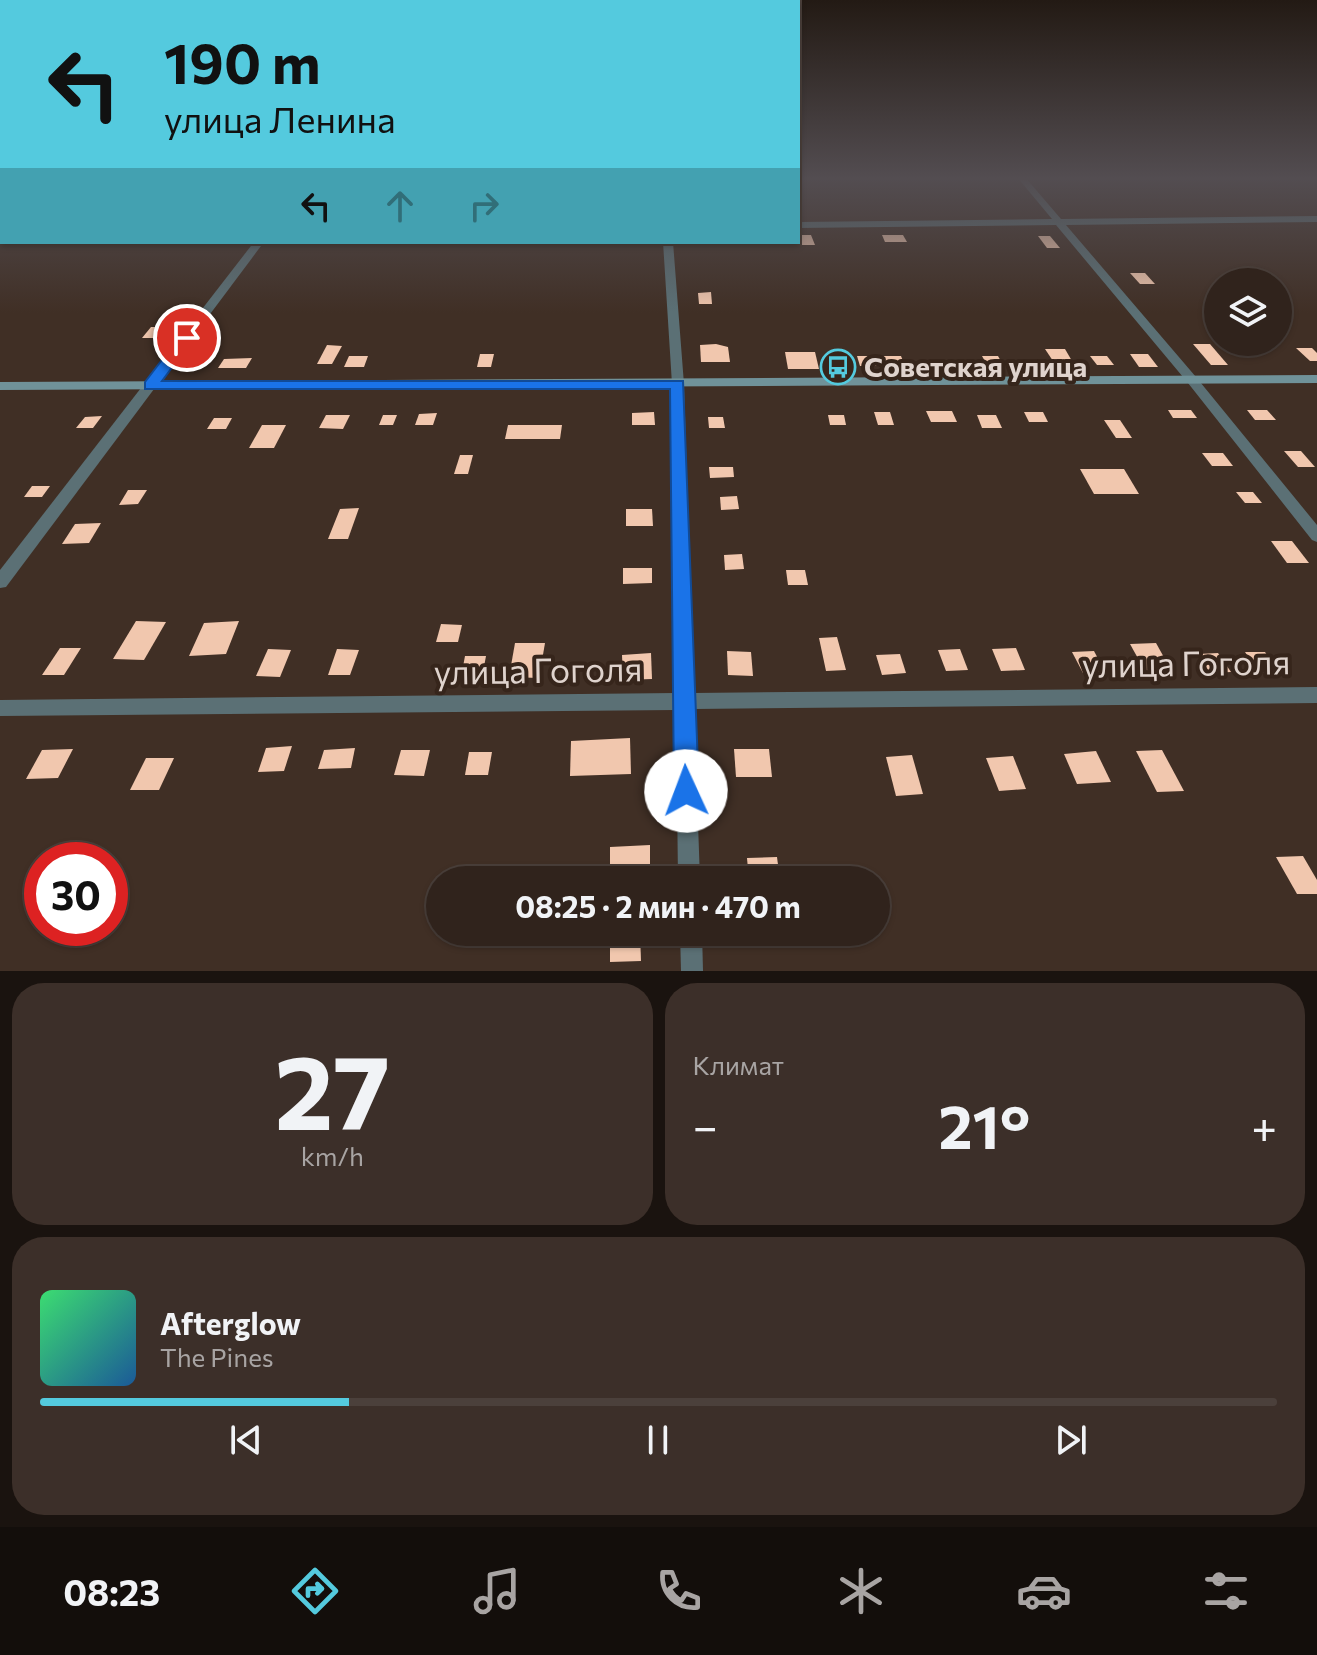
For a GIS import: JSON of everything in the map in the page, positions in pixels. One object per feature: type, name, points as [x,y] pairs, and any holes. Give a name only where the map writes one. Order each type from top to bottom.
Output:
[{"type":"main road","points":[[0,386],[1317,379]]},
{"type":"street","points":[[800,225],[1147,222]]},
{"type":"street","points":[[1060,224],[1192,380],[1317,536]]},
{"type":"street","points":[[0,582],[257,244]]},
{"type":"street","points":[[668,244],[678,384],[689,866]]},
{"type":"street","name":"улица Гоголя","points":[[0,708],[1317,695]]},
{"type":"street","points":[[691,946],[692,971]]},
{"type":"building","points":[[800,235],[811,235],[815,245],[800,245]]},
{"type":"building","points":[[882,235],[903,235],[907,242],[885,242]]},
{"type":"building","points":[[1038,236],[1050,236],[1060,248],[1047,248]]},
{"type":"building","points":[[1130,273],[1145,273],[1155,284],[1140,284]]},
{"type":"building","points":[[711,292],[712,304],[699,304],[698,293]]},
{"type":"building","points":[[151,327],[165,327],[156,338],[142,338]]},
{"type":"building","points":[[1193,344],[1204,344],[1204,356],[1220,356],[1228,365],[1211,365]]},
{"type":"building","points":[[327,345],[342,346],[332,364],[317,364]]},
{"type":"building","points":[[700,345],[728,347],[730,362],[701,362]]},
{"type":"building","points":[[1296,348],[1312,348],[1317,353],[1317,361],[1310,361]]},
{"type":"building","points":[[1045,349],[1065,349],[1072,361],[1053,361]]},
{"type":"building","points":[[785,352],[815,352],[819,369],[788,369]]},
{"type":"building","points":[[480,354],[494,354],[491,367],[477,367]]},
{"type":"building","points":[[1130,354],[1148,354],[1158,367],[1139,367]]},
{"type":"building","points":[[349,356],[368,356],[364,367],[344,367]]},
{"type":"building","points":[[857,356],[901,356],[905,366],[860,366]]},
{"type":"building","points":[[982,356],[998,356],[1003,365],[987,365]]},
{"type":"building","points":[[1090,356],[1107,356],[1114,365],[1097,365]]},
{"type":"building","points":[[252,358],[246,368],[218,368],[224,359]]},
{"type":"building","points":[[1168,410],[1191,410],[1197,418],[1173,418]]},
{"type":"building","points":[[1247,410],[1267,410],[1276,420],[1255,420]]},
{"type":"building","points":[[926,411],[952,411],[957,422],[931,422]]},
{"type":"building","points":[[654,412],[655,425],[632,425],[632,413]]},
{"type":"building","points":[[874,412],[890,412],[894,425],[878,425]]},
{"type":"building","points":[[1024,412],[1043,412],[1048,422],[1029,422]]},
{"type":"building","points":[[437,413],[433,425],[415,425],[419,414]]},
{"type":"building","points":[[326,415],[350,415],[343,429],[319,428]]},
{"type":"building","points":[[383,415],[397,415],[393,425],[379,425]]},
{"type":"building","points":[[828,415],[844,415],[846,425],[830,425]]},
{"type":"building","points":[[977,415],[996,415],[1002,428],[982,428]]},
{"type":"building","points":[[102,416],[93,428],[76,428],[85,417]]},
{"type":"building","points":[[708,417],[723,417],[725,428],[709,428]]},
{"type":"building","points":[[214,418],[232,418],[226,429],[207,429]]},
{"type":"building","points":[[1104,420],[1120,420],[1132,438],[1116,438]]},
{"type":"building","points":[[262,425],[286,425],[274,448],[249,448]]},
{"type":"building","points":[[508,425],[562,425],[560,439],[505,439]]},
{"type":"building","points":[[1284,451],[1301,451],[1315,467],[1298,467]]},
{"type":"building","points":[[1202,453],[1223,453],[1233,466],[1212,466]]},
{"type":"building","points":[[460,455],[473,455],[468,474],[454,474]]},
{"type":"building","points":[[709,467],[733,467],[734,477],[710,478]]},
{"type":"building","points":[[1080,469],[1124,469],[1139,494],[1094,494]]},
{"type":"building","points":[[32,486],[50,486],[42,497],[24,497]]},
{"type":"building","points":[[128,490],[147,490],[138,504],[119,505]]},
{"type":"building","points":[[1236,492],[1253,492],[1262,503],[1245,503]]},
{"type":"building","points":[[737,496],[739,509],[721,510],[720,497]]},
{"type":"building","points":[[359,508],[348,539],[328,539],[340,509]]},
{"type":"building","points":[[626,509],[652,509],[653,526],[626,526]]},
{"type":"building","points":[[101,523],[89,543],[62,544],[75,524]]},
{"type":"building","points":[[1271,541],[1292,541],[1309,563],[1287,563]]},
{"type":"building","points":[[742,554],[744,569],[725,570],[724,555]]},
{"type":"building","points":[[623,568],[652,568],[652,583],[623,584]]},
{"type":"building","points":[[786,570],[805,570],[808,585],[788,585]]},
{"type":"building","points":[[136,621],[166,622],[144,660],[113,659]]},
{"type":"building","points":[[239,621],[226,654],[189,656],[204,623]]},
{"type":"building","points":[[441,624],[462,625],[458,642],[436,642]]},
{"type":"building","points":[[837,637],[846,670],[826,671],[819,638]]},
{"type":"building","points":[[515,643],[545,643],[539,678],[509,677]]},
{"type":"building","points":[[1156,643],[1171,670],[1145,671],[1130,644]]},
{"type":"building","points":[[60,648],[81,648],[64,675],[42,675]]},
{"type":"building","points":[[1016,648],[1025,670],[1001,671],[992,649]]},
{"type":"building","points":[[268,649],[291,650],[280,677],[256,676]]},
{"type":"building","points":[[337,649],[359,650],[350,675],[328,675]]},
{"type":"building","points":[[960,649],[968,670],[946,671],[938,650]]},
{"type":"building","points":[[727,651],[751,652],[753,676],[728,675]]},
{"type":"building","points":[[1094,651],[1105,672],[1083,673],[1072,652]]},
{"type":"building","points":[[1245,652],[1265,652],[1279,672],[1259,673]]},
{"type":"building","points":[[651,653],[652,679],[623,680],[622,655]]},
{"type":"building","points":[[1218,653],[1231,672],[1210,673],[1198,654]]},
{"type":"building","points":[[900,654],[906,673],[882,675],[876,655]]},
{"type":"building","points":[[465,656],[486,656],[482,677],[461,677]]},
{"type":"building","points":[[630,738],[631,774],[570,776],[571,741]]},
{"type":"building","points":[[292,746],[284,771],[258,772],[266,748]]},
{"type":"building","points":[[355,748],[351,768],[318,769],[324,750]]},
{"type":"building","points":[[73,749],[58,778],[26,779],[42,750]]},
{"type":"building","points":[[734,749],[769,749],[772,777],[736,777]]},
{"type":"building","points":[[401,750],[430,750],[424,776],[394,775]]},
{"type":"building","points":[[1162,750],[1184,791],[1157,792],[1136,751]]},
{"type":"building","points":[[1096,751],[1111,782],[1077,784],[1064,754]]},
{"type":"building","points":[[469,752],[492,752],[488,775],[465,775]]},
{"type":"building","points":[[912,755],[923,794],[896,796],[886,757]]},
{"type":"building","points":[[1013,756],[1026,789],[999,791],[986,758]]},
{"type":"building","points":[[146,758],[174,758],[159,790],[130,790]]},
{"type":"building","points":[[650,845],[650,866],[610,866],[610,847]]},
{"type":"building","points":[[1303,856],[1317,880],[1317,894],[1297,894],[1276,857]]},
{"type":"building","points":[[777,857],[778,866],[748,866],[747,858]]},
{"type":"building","points":[[610,946],[640,946],[641,961],[610,962]]},
{"type":"place","name":"Советская улица","points":[[838,367]]},
{"type":"route","points":[[187,338],[150,386],[678,384],[686,791]]}]
